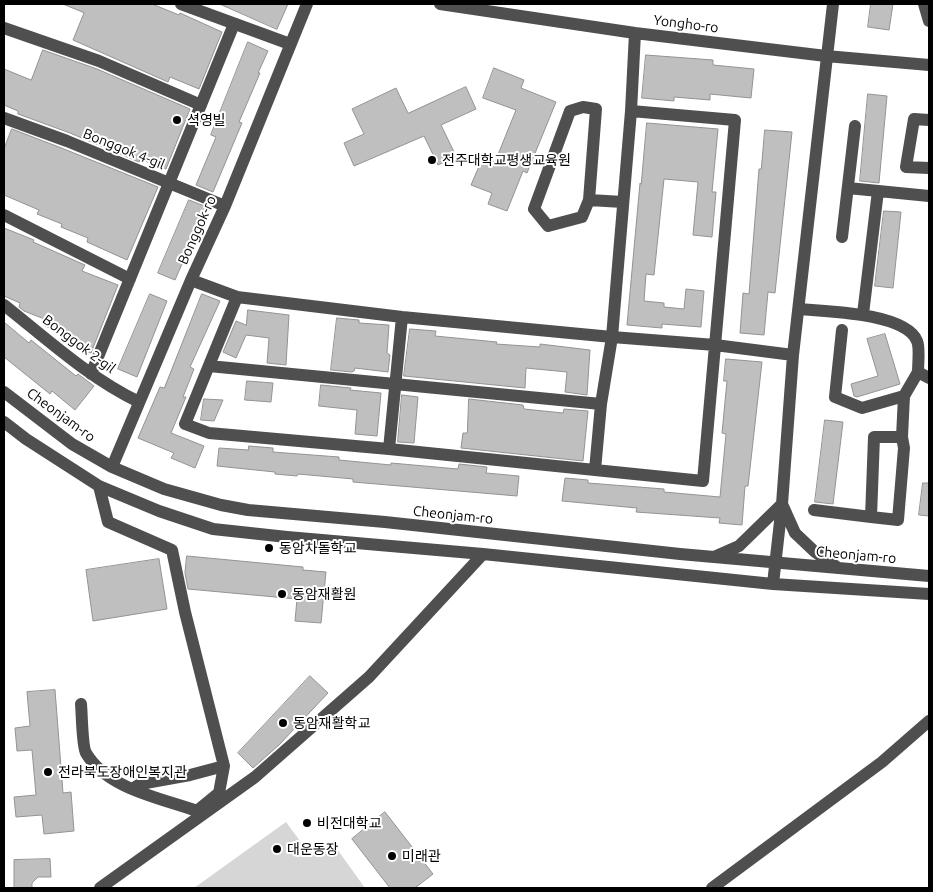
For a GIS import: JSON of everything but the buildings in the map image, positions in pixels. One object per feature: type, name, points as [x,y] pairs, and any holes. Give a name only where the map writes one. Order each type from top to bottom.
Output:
[{"type":"street","points":[[181,4],[290,44]]},
{"type":"street","name":"Bonggok-ro","points":[[112,467],[191,280],[225,206],[306,4]]},
{"type":"street","name":"Yongho-ro","points":[[440,4],[466,5],[635,32],[826,56],[929,65]]},
{"type":"street","points":[[773,584],[782,504],[793,355],[833,4]]},
{"type":"street","points":[[924,4],[929,20]]},
{"type":"street","name":"Bonggok 4-gil","points":[[91,374],[234,24]]},
{"type":"street","points":[[4,28],[99,61],[201,105]]},
{"type":"street","points":[[595,470],[601,404],[612,337],[635,32]]},
{"type":"street","points":[[583,106],[596,109],[589,200],[582,217],[548,226],[534,209],[570,111],[583,106]]},
{"type":"street","points":[[238,297],[186,424],[209,433],[703,481],[735,120],[630,111]]},
{"type":"street","name":"Bonggok 4-gil","points":[[4,118],[67,141],[170,184]]},
{"type":"street","points":[[929,120],[914,118],[906,167],[929,168]]},
{"type":"street","points":[[842,237],[855,126]]},
{"type":"street","points":[[170,184],[225,206]]},
{"type":"street","points":[[848,188],[929,196]]},
{"type":"street","points":[[863,314],[878,191]]},
{"type":"street","points":[[589,200],[623,202]]},
{"type":"street","points":[[4,215],[130,279]]},
{"type":"street","points":[[191,280],[238,297],[402,317],[715,345],[793,355]]},
{"type":"street","name":"Bonggok 2-gil","points":[[4,306],[91,374],[118,392],[139,402]]},
{"type":"street","points":[[799,309],[863,314],[907,328],[923,339],[924,375],[904,396],[862,408],[835,397],[842,330]]},
{"type":"street","points":[[389,449],[402,317]]},
{"type":"street","points":[[209,366],[601,404]]},
{"type":"street","name":"Cheonjam-ro","points":[[4,392],[72,444],[112,467],[173,492],[221,505],[248,510],[713,557],[929,576]]},
{"type":"street","points":[[814,510],[898,520],[904,448],[902,437],[904,396]]},
{"type":"street","points":[[4,422],[26,439],[99,486],[159,511],[213,529],[483,554],[773,584],[929,594]]},
{"type":"street","points":[[871,517],[874,437],[902,437]]},
{"type":"street","points":[[81,704],[85,752],[103,774],[132,789],[196,811],[202,811],[219,793],[224,766],[185,612],[172,550],[108,522],[99,486]]},
{"type":"street","points":[[713,557],[739,546],[782,504]]},
{"type":"street","points":[[782,504],[795,533],[814,551],[839,568]]},
{"type":"street","points":[[108,886],[202,811],[255,777],[369,677],[483,554]]},
{"type":"street","points":[[712,888],[882,762],[929,721]]},
{"type":"street","points":[[132,789],[140,784],[190,775],[224,766]]},
{"type":"shaded area","name":"대운동장","points":[[286,822],[311,856],[332,842],[365,888],[194,888]]},
{"type":"place","name":"셕영빌","points":[[177,120]]},
{"type":"place","name":"전주대학교평생교육원","points":[[432,160]]},
{"type":"place","name":"동암차돌학교","points":[[269,548]]},
{"type":"place","name":"동암재활원","points":[[282,594]]},
{"type":"place","name":"동암재활학교","points":[[283,723]]},
{"type":"place","name":"전라북도장애인복지관","points":[[48,772]]},
{"type":"place","name":"비전대학교","points":[[307,823]]},
{"type":"place","name":"대운동장","points":[[277,849]]},
{"type":"place","name":"미래관","points":[[392,856]]}]
